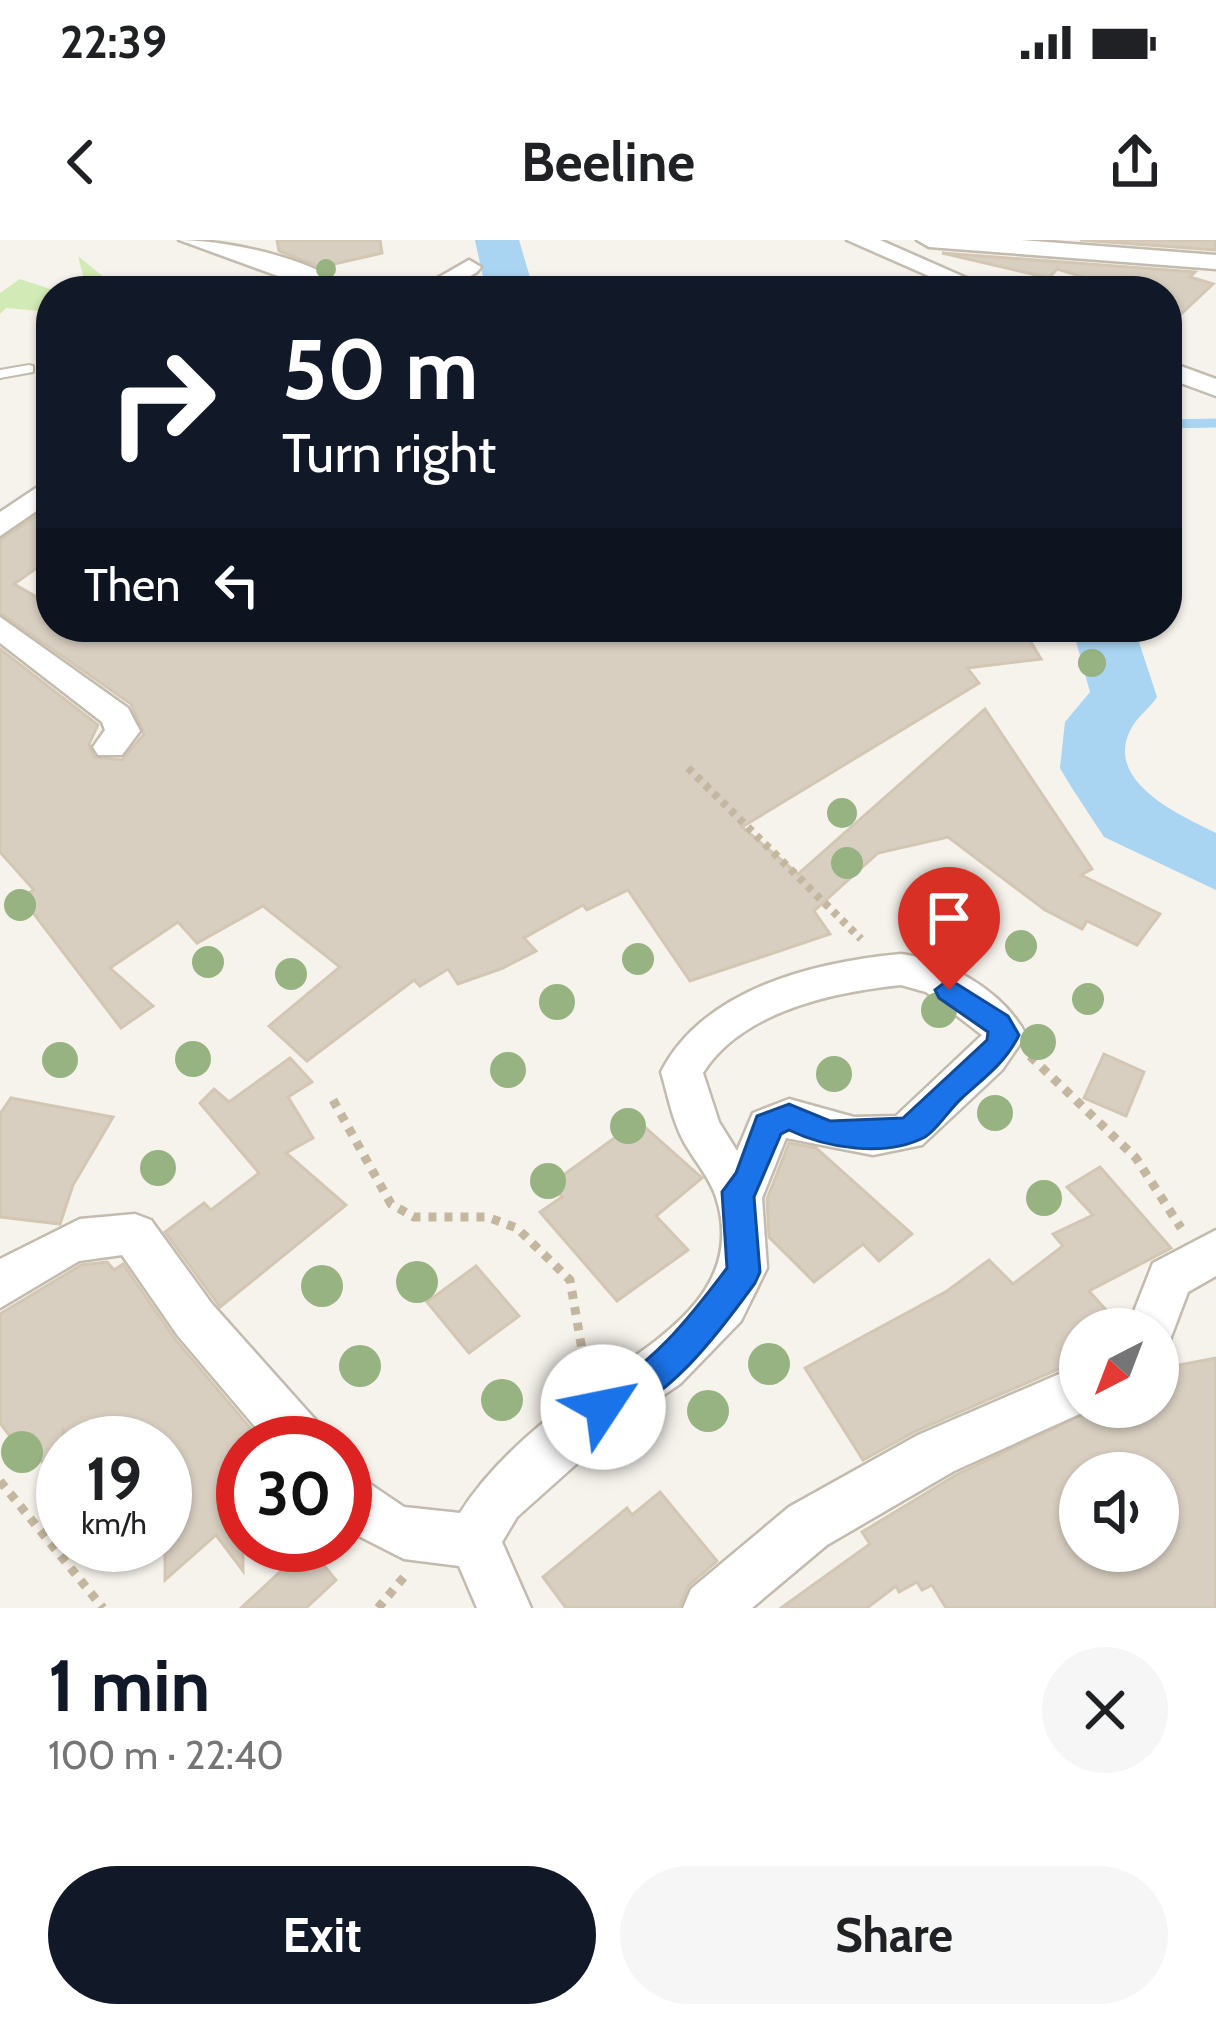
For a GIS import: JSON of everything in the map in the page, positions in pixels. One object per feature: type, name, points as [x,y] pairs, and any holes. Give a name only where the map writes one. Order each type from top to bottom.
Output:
[{"type":"street","points":[[191,240],[311,276]]},
{"type":"street","points":[[863,242],[913,240]]},
{"type":"street","points":[[929,240],[1216,262]]},
{"type":"street","points":[[863,242],[947,276]]},
{"type":"street","points":[[453,276],[469,267]]},
{"type":"street","points":[[1182,375],[1216,388]]},
{"type":"street","points":[[0,527],[36,499]]},
{"type":"street","points":[[0,627],[116,716],[123,731],[110,747]]},
{"type":"street","points":[[474,1539],[499,1499],[603,1407],[625,1399],[710,1321],[744,1272],[738,1192],[689,1101],[682,1072],[694,1050],[719,1026],[790,994],[865,974],[920,971],[988,1017],[1005,1035],[988,1058],[931,1107],[919,1125],[904,1131],[828,1135],[789,1117],[768,1126],[749,1181],[738,1192]]},
{"type":"street","points":[[0,1286],[58,1246],[109,1231],[135,1235],[195,1321],[278,1416]]},
{"type":"street","points":[[1158,1308],[1170,1278],[1205,1257]]},
{"type":"street","points":[[710,1608],[808,1526],[936,1453],[1059,1398]]},
{"type":"street","points":[[372,1516],[383,1526],[432,1543],[474,1539]]},
{"type":"street","points":[[474,1539],[504,1608]]},
{"type":"lane","points":[[0,374],[29,369]]},
{"type":"path","points":[[688,768],[842,914],[875,952],[920,971]]},
{"type":"path","points":[[1005,1035],[1067,1085],[1140,1168],[1205,1257]]},
{"type":"path","points":[[333,1100],[391,1204],[414,1217],[487,1217],[518,1228],[570,1280],[582,1361],[603,1407]]},
{"type":"path","points":[[0,1481],[103,1608]]},
{"type":"green space","points":[[78,256],[103,276],[83,276]]},
{"type":"green space","points":[[20,279],[36,284],[36,311],[6,308],[0,314],[0,293]]},
{"type":"building","points":[[277,240],[380,240],[382,253],[321,267],[279,251]]},
{"type":"building","points":[[1080,240],[1216,240],[1216,249],[1215,250]]},
{"type":"building","points":[[942,253],[1195,272],[1190,277],[1213,284],[1182,313],[1182,276],[1080,276],[1057,269],[1051,276]]},
{"type":"building","points":[[36,516],[36,569],[14,584],[36,596],[36,638],[0,613],[0,540]]},
{"type":"building","points":[[42,642],[1031,642],[1041,659],[967,668],[979,683],[742,827],[798,874],[985,709],[1092,869],[1081,875],[1160,914],[1137,945],[1087,921],[1082,929],[1045,910],[948,837],[878,853],[814,911],[830,934],[690,981],[628,890],[587,910],[583,905],[524,938],[536,951],[503,968],[458,984],[448,969],[420,986],[414,980],[307,1061],[269,1026],[340,967],[263,906],[197,943],[178,922],[110,968],[153,1006],[121,1028],[21,897],[34,890],[0,852],[0,649],[98,725],[89,744],[94,757],[122,760],[144,734],[131,704]]},
{"type":"building","points":[[1104,1054],[1144,1072],[1126,1116],[1084,1098]]},
{"type":"building","points":[[290,1058],[312,1082],[288,1097],[313,1138],[286,1153],[346,1205],[220,1307],[165,1232],[204,1203],[211,1210],[259,1173],[200,1103],[214,1089],[229,1102]]},
{"type":"building","points":[[11,1098],[113,1117],[73,1185],[60,1224],[0,1217],[0,1114]]},
{"type":"building","points":[[638,1121],[702,1178],[656,1216],[688,1250],[617,1301],[540,1212],[562,1197],[551,1184]]},
{"type":"building","points":[[789,1143],[816,1148],[912,1234],[879,1261],[863,1244],[814,1282],[769,1237],[767,1199]]},
{"type":"building","points":[[1100,1167],[1171,1248],[1089,1291],[1104,1308],[1059,1308],[1059,1369],[916,1431],[863,1460],[805,1368],[947,1291],[989,1260],[1013,1284],[1063,1246],[1053,1234],[1093,1215],[1067,1187]]},
{"type":"building","points":[[107,1262],[114,1270],[123,1264],[175,1339],[240,1416],[216,1416],[216,1535],[192,1556],[192,1416],[36,1416],[36,1455],[29,1447],[22,1452],[0,1423],[0,1314],[81,1265]]},
{"type":"building","points":[[476,1266],[519,1316],[469,1353],[427,1302]]},
{"type":"building","points":[[1216,1358],[1216,1608],[946,1608],[932,1585],[922,1590],[917,1582],[899,1592],[896,1586],[867,1608],[781,1608],[870,1544],[862,1532],[956,1475],[1059,1426],[1179,1428],[1179,1365]]},
{"type":"building","points":[[660,1492],[717,1561],[688,1586],[679,1608],[566,1608],[543,1577],[627,1508],[632,1515]]},
{"type":"building","points":[[280,1572],[329,1572],[336,1580],[306,1608],[241,1608]]},
{"type":"waterway","points":[[497,240],[506,276]]},
{"type":"waterway","points":[[1182,424],[1216,423]]},
{"type":"waterway","points":[[1108,642],[1124,697],[1098,722],[1094,768],[1129,819],[1216,864]]},
{"type":"route","points":[[603,1407],[625,1399],[700,1331],[744,1272],[738,1192],[749,1181],[768,1126],[789,1117],[828,1135],[904,1131],[919,1125],[931,1107],[998,1049],[1005,1035],[998,1024],[949,990]]}]
